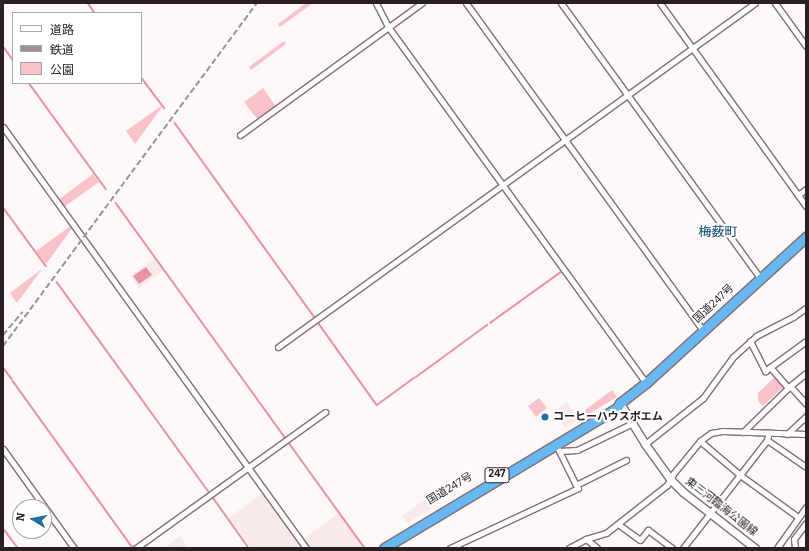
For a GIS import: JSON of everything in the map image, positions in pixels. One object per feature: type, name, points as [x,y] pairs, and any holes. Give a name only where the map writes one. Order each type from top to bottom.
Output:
[{"type":"highway","name":"国道247号","points":[[384,548],[557,447],[617,408],[620,403],[646,383],[806,237]]},
{"type":"highway","name":"国道247号","points":[[374,548],[567,431],[615,404],[620,403]]},
{"type":"main road","name":"東三河臨海公園線","points":[[620,403],[645,444],[671,480],[710,514],[755,548]]},
{"type":"street","points":[[376,3],[389,28],[646,383]]},
{"type":"street","points":[[240,135],[422,3]]},
{"type":"street","points":[[466,3],[703,331]]},
{"type":"street","points":[[561,3],[760,278]]},
{"type":"street","points":[[660,3],[806,206]]},
{"type":"street","points":[[278,347],[755,3]]},
{"type":"street","points":[[775,3],[806,46]]},
{"type":"street","points":[[3,126],[306,548]]},
{"type":"street","points":[[798,195],[806,189]]},
{"type":"street","points":[[645,444],[703,398],[732,357],[756,336],[793,317],[806,308]]},
{"type":"street","points":[[750,342],[764,371],[806,341]]},
{"type":"street","points":[[770,367],[806,404]]},
{"type":"street","points":[[744,432],[789,387],[806,373]]},
{"type":"street","points":[[136,548],[325,412]]},
{"type":"street","points":[[787,434],[806,416]]},
{"type":"street","points":[[557,447],[577,450],[632,423]]},
{"type":"street","points":[[570,548],[586,539],[606,533],[618,524],[671,480],[673,474],[700,441],[710,433],[722,431],[806,434]]},
{"type":"street","points":[[683,548],[767,440],[769,433]]},
{"type":"street","points":[[767,440],[806,467]]},
{"type":"street","points":[[700,441],[740,475],[798,517]]},
{"type":"street","points":[[453,547],[578,488],[557,447]]},
{"type":"street","points":[[3,449],[74,548]]},
{"type":"street","points":[[576,485],[626,460]]},
{"type":"street","points":[[777,548],[806,507]]},
{"type":"street","points":[[795,548],[794,539],[806,523]]},
{"type":"street","points":[[618,524],[640,540],[648,530],[672,548]]},
{"type":"street","points":[[586,539],[597,548]]},
{"type":"shaded area","points":[[155,258],[164,270],[139,288],[130,276]]},
{"type":"shaded area","points":[[146,267],[152,275],[139,284],[133,276]]},
{"type":"shaded area","points":[[567,402],[579,419],[565,428],[554,412]]},
{"type":"shaded area","points":[[264,492],[305,548],[251,548],[229,518]]},
{"type":"shaded area","points":[[427,498],[434,507],[407,523],[402,516]]},
{"type":"shaded area","points":[[339,513],[364,548],[309,548],[303,539]]},
{"type":"shaded area","points":[[180,536],[188,548],[164,548]]},
{"type":"green space","points":[[306,3],[313,3],[280,27],[278,24]]},
{"type":"green space","points":[[284,41],[286,44],[251,70],[249,67]]},
{"type":"green space","points":[[263,88],[276,107],[258,120],[244,102]]},
{"type":"green space","points":[[161,106],[162,107],[135,144],[126,131]]},
{"type":"green space","points":[[93,174],[99,182],[64,207],[58,200]]},
{"type":"green space","points":[[72,225],[73,227],[46,264],[36,251]]},
{"type":"green space","points":[[42,269],[17,303],[10,293]]},
{"type":"green space","points":[[775,377],[784,386],[763,406],[758,401],[758,393]]},
{"type":"green space","points":[[612,390],[617,397],[580,419],[577,416]]},
{"type":"green space","points":[[539,398],[547,408],[536,417],[528,406]]},
{"type":"waterway","points":[[88,3],[94,12]]},
{"type":"waterway","points":[[3,46],[12,59]]},
{"type":"waterway","points":[[142,78],[164,108]]},
{"type":"waterway","points":[[30,84],[106,189]]},
{"type":"waterway","points":[[175,123],[315,318]]},
{"type":"waterway","points":[[116,203],[364,547]]},
{"type":"waterway","points":[[3,207],[46,266]]},
{"type":"waterway","points":[[490,323],[561,272]]},
{"type":"waterway","points":[[57,282],[210,493]]},
{"type":"waterway","points":[[317,321],[377,405],[414,378]]},
{"type":"waterway","points":[[416,377],[487,325]]},
{"type":"waterway","points":[[3,367],[12,379]]},
{"type":"waterway","points":[[13,381],[133,548]]},
{"type":"waterway","points":[[212,496],[249,548]]},
{"type":"waterway","points":[[3,528],[18,548]]},
{"type":"railway","points":[[3,346],[257,3]]},
{"type":"railway","points":[[3,335],[22,312]]},
{"type":"place","name":"コーヒーハウスポエム","points":[[545,417]]},
{"type":"district","name":"梅薮町","points":[[718,232]]}]
